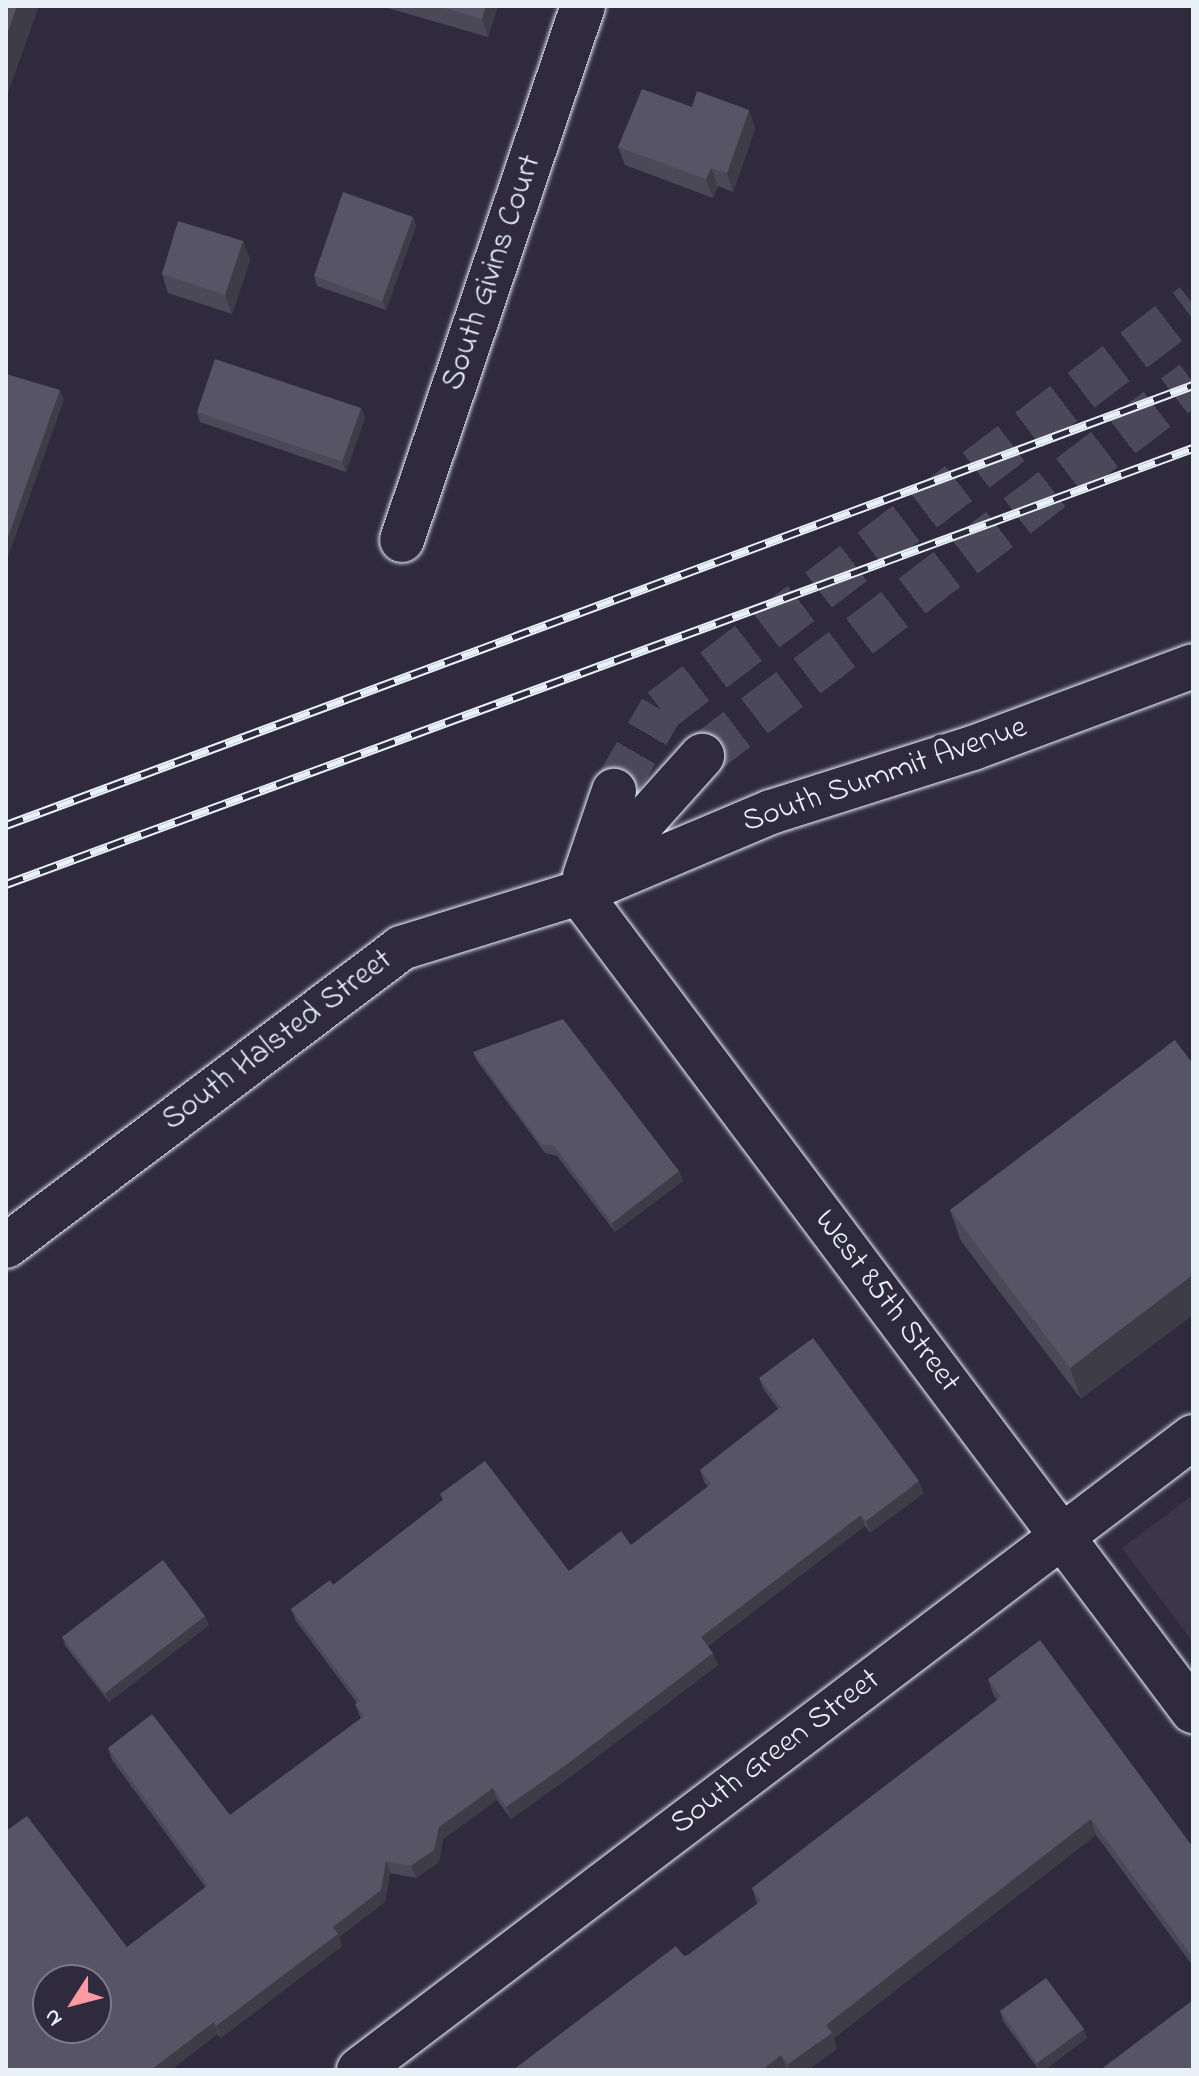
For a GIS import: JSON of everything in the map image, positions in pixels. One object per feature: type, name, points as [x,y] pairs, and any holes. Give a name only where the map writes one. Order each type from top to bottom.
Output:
[{"type":"street","name":"South Givins Court","points":[[402,540],[583,6]]},
{"type":"street","name":"South Summit Avenue","points":[[579,893],[771,812],[973,748],[1193,666]]},
{"type":"street","points":[[579,893],[702,756]]},
{"type":"street","points":[[579,893],[614,791]]},
{"type":"street","name":"South Halsted Street","points":[[6,1246],[401,948],[579,893]]},
{"type":"street","name":"West 85th Street","points":[[579,893],[1193,1711]]},
{"type":"street","name":"South Green Street","points":[[359,2070],[1193,1437]]},
{"type":"shaded area","points":[[1193,1495],[1193,1642],[1122,1548]]},
{"type":"building","points":[[6,6],[17,6],[6,38]]},
{"type":"building","points":[[438,6],[486,6],[482,19]]},
{"type":"building","points":[[642,89],[692,107],[697,91],[749,110],[727,173],[711,168],[706,179],[618,147]]},
{"type":"building","points":[[343,192],[413,217],[382,301],[314,276]]},
{"type":"building","points":[[178,221],[243,241],[225,295],[162,274]]},
{"type":"building","points":[[215,359],[361,408],[342,462],[197,412]]},
{"type":"building","points":[[6,374],[60,390],[6,543]]},
{"type":"building","points":[[563,1019],[679,1171],[612,1223],[554,1146],[541,1144],[473,1052]]},
{"type":"building","points":[[1175,1040],[1193,1064],[1193,1275],[1070,1368],[950,1210]]},
{"type":"building","points":[[813,1338],[919,1481],[866,1521],[861,1515],[701,1637],[713,1653],[566,1765],[506,1807],[493,1788],[439,1827],[434,1850],[411,1866],[386,1861],[381,1890],[333,1927],[338,1934],[216,2026],[214,2022],[151,2070],[6,2070],[6,1831],[27,1816],[127,1947],[208,1885],[108,1748],[152,1714],[230,1815],[364,1716],[355,1704],[360,1701],[291,1609],[330,1580],[333,1585],[444,1499],[440,1494],[485,1461],[569,1571],[621,1531],[631,1545],[711,1484],[700,1470],[781,1407],[759,1378]]},
{"type":"building","points":[[163,1560],[205,1616],[105,1693],[62,1637]]},
{"type":"building","points":[[1040,1640],[1193,1845],[1193,1958],[1091,1819],[826,2025],[832,2033],[788,2064],[781,2055],[762,2070],[513,2070],[676,1946],[684,1956],[688,1955],[761,1901],[752,1888],[1001,1697],[988,1679]]},
{"type":"building","points":[[1046,1978],[1084,2029],[1037,2063],[1000,2011]]},
{"type":"building","points":[[1193,2000],[1193,2070],[1100,2070]]},
{"type":"tunnel","points":[[614,791],[661,710],[1193,305]]},
{"type":"tunnel","points":[[702,756],[1193,382]]},
{"type":"railway","points":[[6,825],[1193,385]]},
{"type":"railway","points":[[6,884],[1193,448]]}]
